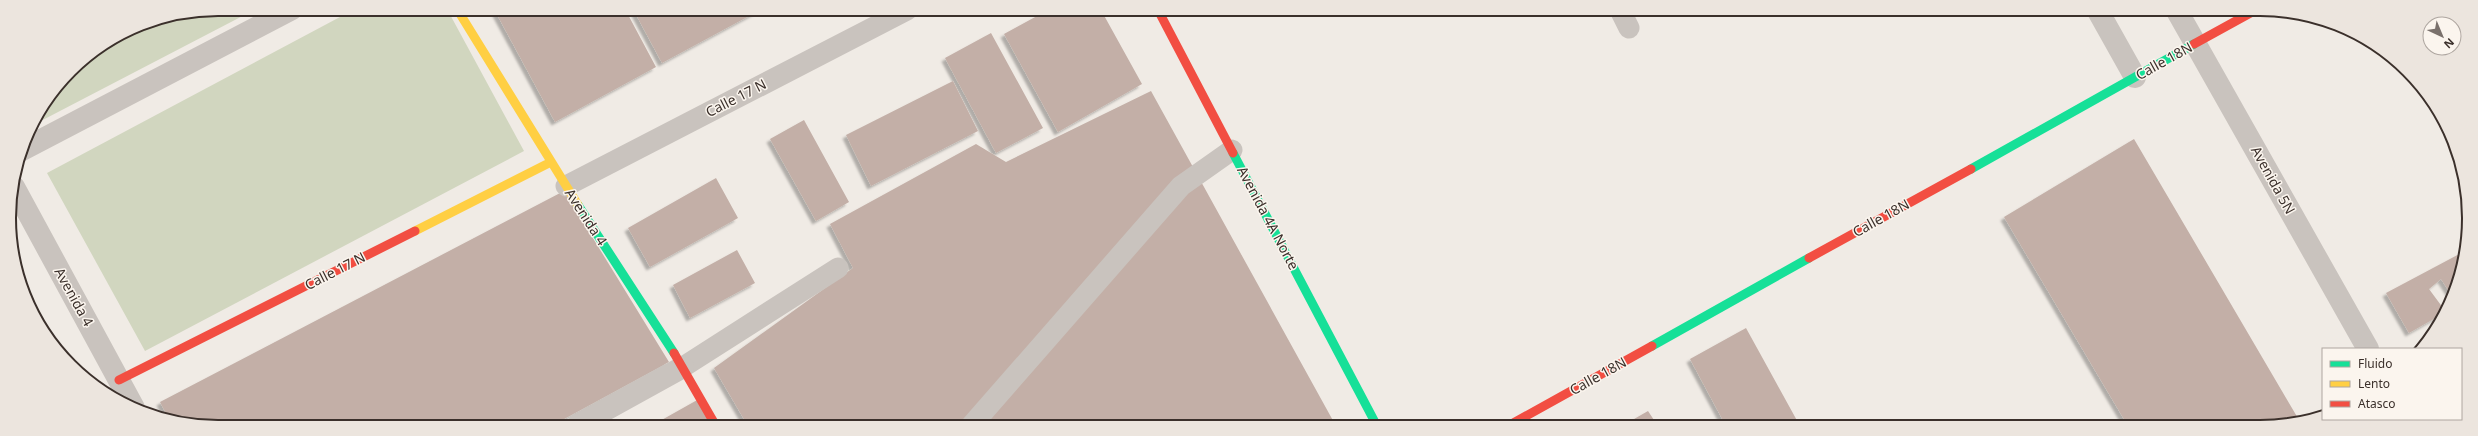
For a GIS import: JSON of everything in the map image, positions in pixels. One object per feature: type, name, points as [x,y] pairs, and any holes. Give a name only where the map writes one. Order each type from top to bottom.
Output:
[{"type":"street","points":[[29,146],[279,16]]},
{"type":"street","name":"Avenida 4","points":[[461,16],[566,186],[683,367],[713,420]]},
{"type":"street","name":"Avenida 4A Norte","points":[[1161,16],[1374,420]]},
{"type":"street","points":[[2101,16],[2135,77]]},
{"type":"street","name":"Avenida 5N","points":[[2180,16],[2367,348]]},
{"type":"street","name":"Calle 18N","points":[[1519,420],[2245,16]]},
{"type":"street","name":"Calle 17 N","points":[[119,380],[551,162]]},
{"type":"street","name":"Avenida 4","points":[[18,194],[129,399]]},
{"type":"street","points":[[589,420],[683,367]]},
{"type":"lane","name":"Calle 17 N","points":[[566,186],[895,16]]},
{"type":"lane","points":[[976,420],[1181,186],[1232,150]]},
{"type":"lane","points":[[683,367],[838,268]]},
{"type":"green space","points":[[205,16],[243,16],[41,121],[58,95],[75,75],[95,58],[117,43],[141,31],[179,20]]},
{"type":"green space","points":[[342,16],[451,16],[524,151],[145,351],[47,173]]},
{"type":"building","points":[[498,16],[629,16],[656,67],[555,122]]},
{"type":"building","points":[[637,16],[749,16],[662,63]]},
{"type":"building","points":[[1037,16],[1104,16],[1142,84],[1058,132],[1004,34]]},
{"type":"building","points":[[991,33],[1043,128],[996,153],[945,58]]},
{"type":"building","points":[[953,81],[978,131],[871,186],[846,135]]},
{"type":"building","points":[[1151,91],[1333,420],[744,420],[714,368],[853,268],[830,224],[976,144],[1006,162]]},
{"type":"building","points":[[804,120],[849,202],[816,221],[770,139]]},
{"type":"building","points":[[2134,139],[2297,416],[2273,420],[2124,420],[2004,217]]},
{"type":"building","points":[[716,178],[738,218],[650,267],[628,228]]},
{"type":"building","points":[[564,191],[669,362],[562,420],[205,420],[166,413],[160,402]]},
{"type":"building","points":[[737,250],[755,283],[690,318],[673,285]]},
{"type":"building","points":[[2458,255],[2448,291],[2441,279],[2429,289],[2442,306],[2436,318],[2409,333],[2386,293]]},
{"type":"building","points":[[1746,328],[1797,420],[1723,420],[1690,359]]},
{"type":"building","points":[[699,399],[710,420],[662,420]]},
{"type":"building","points":[[1648,411],[1654,420],[1632,420]]},
{"type":"traffic: fast","points":[[1971,169],[2194,44]]},
{"type":"traffic: fast","points":[[1233,153],[1374,420]]},
{"type":"traffic: fast","points":[[578,205],[674,353]]},
{"type":"traffic: fast","points":[[1652,346],[1809,258]]},
{"type":"traffic: slow","points":[[461,16],[578,205]]},
{"type":"traffic: slow","points":[[415,231],[551,162]]},
{"type":"traffic: jam","points":[[1161,16],[1233,153]]},
{"type":"traffic: jam","points":[[2194,44],[2245,16]]},
{"type":"traffic: jam","points":[[1809,258],[1971,169]]},
{"type":"traffic: jam","points":[[119,380],[415,231]]},
{"type":"traffic: jam","points":[[1519,420],[1652,346]]},
{"type":"traffic: jam","points":[[674,353],[713,420]]}]
